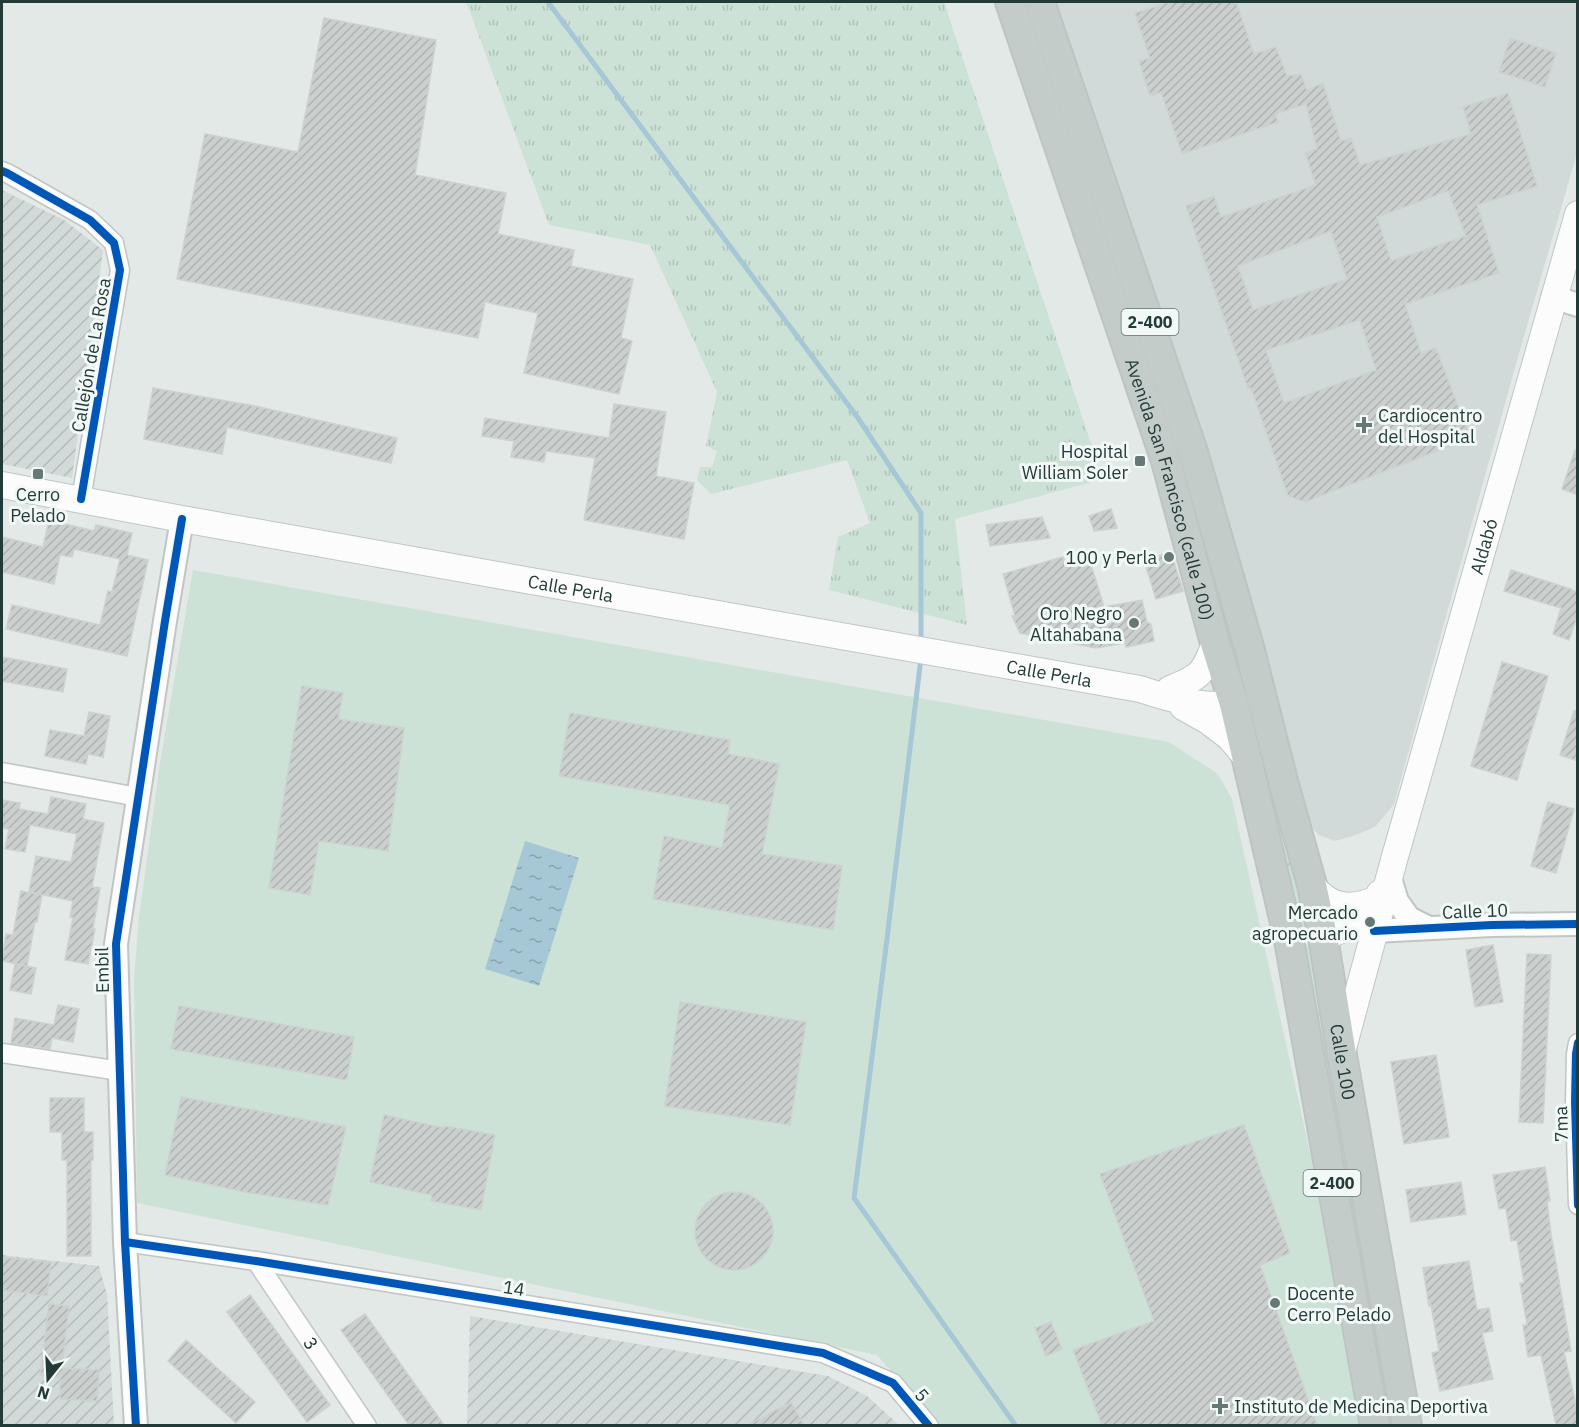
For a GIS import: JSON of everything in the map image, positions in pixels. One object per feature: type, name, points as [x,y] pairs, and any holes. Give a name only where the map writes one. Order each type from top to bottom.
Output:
[{"type":"highway","name":"Avenida San Francisco (calle 100)","points":[[1010,2],[1166,461],[1215,643],[1234,704]]},
{"type":"highway","name":"Avenida San Francisco (calle 100)","points":[[1040,2],[1193,452],[1249,646],[1263,703]]},
{"type":"highway","points":[[1234,704],[1263,703]]},
{"type":"highway","name":"Calle 100","points":[[1263,703],[1312,885],[1323,937],[1407,1425]]},
{"type":"highway","name":"Calle 100","points":[[1234,704],[1289,940],[1375,1425]]},
{"type":"highway","points":[[1289,940],[1323,937]]},
{"type":"main road","name":"Aldabó","points":[[1342,1055],[1383,888],[1578,214]]},
{"type":"main road","name":"Calle Perla","points":[[2,484],[182,519],[1168,694],[1216,706],[1234,704]]},
{"type":"main road","points":[[1215,643],[1202,673],[1168,694],[1229,737],[1247,758]]},
{"type":"main road","points":[[1312,885],[1327,901],[1343,905],[1361,905],[1383,888]]},
{"type":"main road","name":"Aldabó","points":[[1323,937],[1352,926],[1364,917],[1383,888]]},
{"type":"main road","points":[[1323,937],[1374,931]]},
{"type":"street","name":"Callejón de La Rosa","points":[[2,171],[8,172],[90,220],[114,243],[120,270],[81,499]]},
{"type":"street","points":[[1553,297],[1578,305]]},
{"type":"street","name":"Embil","points":[[136,1425],[125,1242],[116,944],[182,519]]},
{"type":"street","points":[[2,772],[138,797]]},
{"type":"street","points":[[1383,888],[1397,901],[1409,918],[1429,928]]},
{"type":"street","name":"Calle 10","points":[[1374,931],[1492,925],[1578,924]]},
{"type":"street","name":"7ma","points":[[1578,1043],[1576,1054],[1578,1205]]},
{"type":"street","points":[[2,1053],[120,1071]]},
{"type":"street","name":"14","points":[[125,1242],[256,1261],[823,1353],[893,1383]]},
{"type":"street","name":"3","points":[[256,1261],[367,1425]]},
{"type":"street","name":"5","points":[[893,1383],[929,1425]]},
{"type":"shaded area","points":[[1057,2],[1577,2],[1577,153],[1394,804],[1375,827],[1353,836],[1335,841],[1319,835],[1303,819],[1200,449]]},
{"type":"shaded area","points":[[2,190],[64,220],[103,250],[72,478],[2,464]]},
{"type":"shaded area","points":[[2,1255],[99,1266],[107,1294],[114,1425],[2,1426]]},
{"type":"shaded area","points":[[470,1316],[828,1376],[867,1396],[899,1425],[467,1426]]},
{"type":"green space","points":[[465,2],[944,2],[1103,479],[955,519],[967,625],[829,590],[838,537],[870,523],[847,460],[711,494],[697,480],[700,467],[712,467],[717,451],[706,446],[717,392],[650,245],[549,225]]},
{"type":"green space","points":[[193,570],[1169,742],[1218,774],[1232,799],[1333,1257],[1361,1425],[938,1425],[877,1355],[137,1203],[134,978],[139,917],[160,763]]},
{"type":"green space","points":[[1247,714],[1255,714],[1311,931],[1299,933]]},
{"type":"green space","points":[[1302,945],[1313,945],[1397,1425],[1387,1425]]},
{"type":"water","points":[[525,841],[579,858],[539,986],[485,969]]},
{"type":"building","points":[[1169,2],[1236,2],[1254,54],[1276,47],[1287,76],[1301,74],[1307,90],[1323,83],[1341,141],[1351,138],[1360,165],[1471,134],[1463,107],[1508,93],[1537,186],[1477,205],[1499,273],[1405,304],[1421,353],[1436,348],[1470,438],[1305,502],[1288,496],[1251,388],[1248,389],[1186,206],[1214,196],[1221,217],[1316,185],[1305,153],[1317,149],[1306,104],[1275,114],[1278,122],[1182,154],[1161,92],[1150,96],[1139,61],[1150,58],[1135,13]],"holes":[[[1448,191],[1466,236],[1391,261],[1377,217]],[[1331,231],[1347,279],[1253,310],[1238,266]],[[1360,320],[1376,370],[1284,403],[1266,350]]]},
{"type":"building","points":[[324,18],[436,40],[415,175],[506,193],[498,234],[574,250],[571,266],[633,279],[621,338],[632,341],[619,394],[524,373],[538,313],[485,302],[478,338],[177,279],[205,134],[298,152]]},
{"type":"building","points":[[1510,38],[1556,53],[1545,87],[1499,72]]},
{"type":"building","points":[[153,388],[255,406],[397,438],[391,463],[227,427],[222,454],[144,439]]},
{"type":"building","points":[[614,404],[666,412],[656,476],[694,483],[684,539],[584,520],[595,458],[546,451],[544,462],[511,457],[514,441],[482,436],[485,418],[609,438]]},
{"type":"building","points":[[1575,450],[1578,450],[1578,495],[1562,489]]},
{"type":"building","points":[[1111,509],[1117,528],[1094,531],[1089,516]]},
{"type":"building","points":[[1042,517],[1050,538],[990,546],[986,525]]},
{"type":"building","points":[[49,520],[94,531],[96,525],[132,533],[127,555],[148,560],[127,656],[6,629],[12,605],[100,625],[108,591],[112,592],[120,559],[74,549],[72,557],[60,555],[54,584],[2,572],[2,537],[43,547]]},
{"type":"building","points":[[1171,552],[1183,591],[1156,599],[1144,560]]},
{"type":"building","points":[[1063,557],[1066,566],[1089,558],[1104,607],[1142,600],[1147,622],[1151,624],[1154,641],[1126,647],[1125,643],[1096,648],[1020,633],[1012,616],[1015,616],[1003,574]]},
{"type":"building","points":[[1511,570],[1578,592],[1578,614],[1569,640],[1553,634],[1561,608],[1504,591]]},
{"type":"building","points":[[2,657],[67,669],[63,692],[2,681]]},
{"type":"building","points":[[1502,662],[1548,676],[1517,780],[1471,766]]},
{"type":"building","points":[[302,686],[343,693],[338,719],[404,728],[388,851],[319,841],[310,895],[269,888]]},
{"type":"building","points":[[1574,711],[1578,711],[1578,761],[1560,755]]},
{"type":"building","points":[[89,712],[110,716],[103,757],[88,754],[86,764],[45,756],[50,730],[84,736]]},
{"type":"building","points":[[570,713],[730,740],[728,754],[779,764],[762,854],[842,866],[833,930],[653,899],[664,836],[722,848],[730,805],[559,776]]},
{"type":"building","points":[[51,797],[86,804],[83,819],[104,823],[92,887],[100,888],[88,964],[65,960],[73,918],[70,917],[73,901],[29,892],[36,856],[71,862],[77,834],[30,825],[25,852],[5,849],[9,829],[2,828],[2,800],[20,803],[19,809],[48,814]]},
{"type":"building","points":[[1548,802],[1574,809],[1556,873],[1531,866]]},
{"type":"building","points":[[21,891],[42,895],[27,966],[2,961],[6,934],[13,935]]},
{"type":"building","points":[[1493,945],[1503,1002],[1475,1007],[1466,950]]},
{"type":"building","points":[[1527,954],[1551,955],[1543,1123],[1519,1122]]},
{"type":"building","points":[[15,964],[36,968],[31,994],[10,990]]},
{"type":"building","points":[[680,1002],[806,1022],[790,1125],[665,1106]]},
{"type":"building","points":[[58,1005],[79,1009],[73,1042],[52,1038],[50,1049],[11,1043],[15,1018],[54,1025]]},
{"type":"building","points":[[179,1006],[354,1037],[347,1080],[171,1049]]},
{"type":"building","points":[[1436,1055],[1449,1137],[1404,1144],[1391,1062]]},
{"type":"building","points":[[181,1097],[346,1127],[328,1205],[245,1192],[165,1175]]},
{"type":"building","points":[[50,1098],[84,1098],[84,1132],[93,1132],[91,1256],[67,1256],[67,1160],[62,1160],[62,1132],[50,1132]]},
{"type":"building","points":[[384,1115],[444,1128],[445,1126],[495,1135],[481,1210],[431,1201],[432,1195],[370,1182]]},
{"type":"building","points":[[1244,1125],[1290,1253],[1260,1265],[1317,1425],[1102,1425],[1073,1350],[1154,1321],[1100,1174]]},
{"type":"building","points":[[1545,1167],[1550,1201],[1547,1201],[1551,1234],[1571,1351],[1564,1352],[1578,1414],[1578,1425],[1556,1425],[1541,1355],[1528,1357],[1523,1325],[1527,1325],[1520,1283],[1524,1283],[1517,1240],[1511,1241],[1506,1208],[1499,1209],[1493,1175]]},
{"type":"building","points":[[1461,1182],[1466,1214],[1411,1222],[1406,1190]]},
{"type":"building","points":[[734,1192],[749,1195],[766,1209],[773,1231],[770,1246],[756,1263],[734,1270],[719,1267],[702,1253],[695,1231],[698,1216],[712,1199]]},
{"type":"building","points":[[2,1257],[51,1262],[47,1296],[2,1290]]},
{"type":"building","points":[[1469,1261],[1477,1310],[1489,1308],[1493,1331],[1482,1333],[1493,1379],[1440,1391],[1432,1353],[1439,1351],[1423,1268]]},
{"type":"building","points":[[250,1295],[330,1405],[307,1422],[227,1312]]},
{"type":"building","points":[[49,1304],[69,1306],[62,1368],[99,1370],[97,1401],[60,1399],[60,1378],[40,1375]]},
{"type":"building","points":[[365,1314],[444,1425],[409,1425],[341,1330]]},
{"type":"building","points":[[1051,1322],[1062,1349],[1046,1356],[1035,1328]]},
{"type":"building","points":[[186,1340],[255,1402],[236,1423],[168,1361]]},
{"type":"building","points":[[791,1402],[804,1425],[748,1425]]},
{"type":"waterway","points":[[548,2],[858,418],[921,513],[921,643]]},
{"type":"waterway","points":[[921,658],[854,1198],[1016,1426]]},
{"type":"cycle path","points":[[2,171],[90,220],[114,243],[120,270],[81,499]]},
{"type":"cycle path","points":[[136,1426],[125,1242],[116,944],[182,519]]},
{"type":"cycle path","points":[[1374,931],[1492,925],[1578,924]]},
{"type":"cycle path","points":[[1578,1043],[1575,1102],[1578,1205]]},
{"type":"cycle path","points":[[125,1242],[256,1261],[823,1353],[893,1383],[929,1426]]},
{"type":"place","name":"Cardiocentro del Hospital","points":[[1364,425]]},
{"type":"place","name":"Hospital William Soler","points":[[1140,461]]},
{"type":"place","name":"Cerro Pelado","points":[[38,474]]},
{"type":"place","name":"100 y Perla","points":[[1169,557]]},
{"type":"place","name":"Oro Negro Altahabana","points":[[1134,623]]},
{"type":"place","name":"Mercado agropecuario","points":[[1370,922]]},
{"type":"place","name":"Docente Cerro Pelado","points":[[1275,1303]]},
{"type":"place","name":"Instituto de Medicina Deportiva","points":[[1220,1406]]}]
